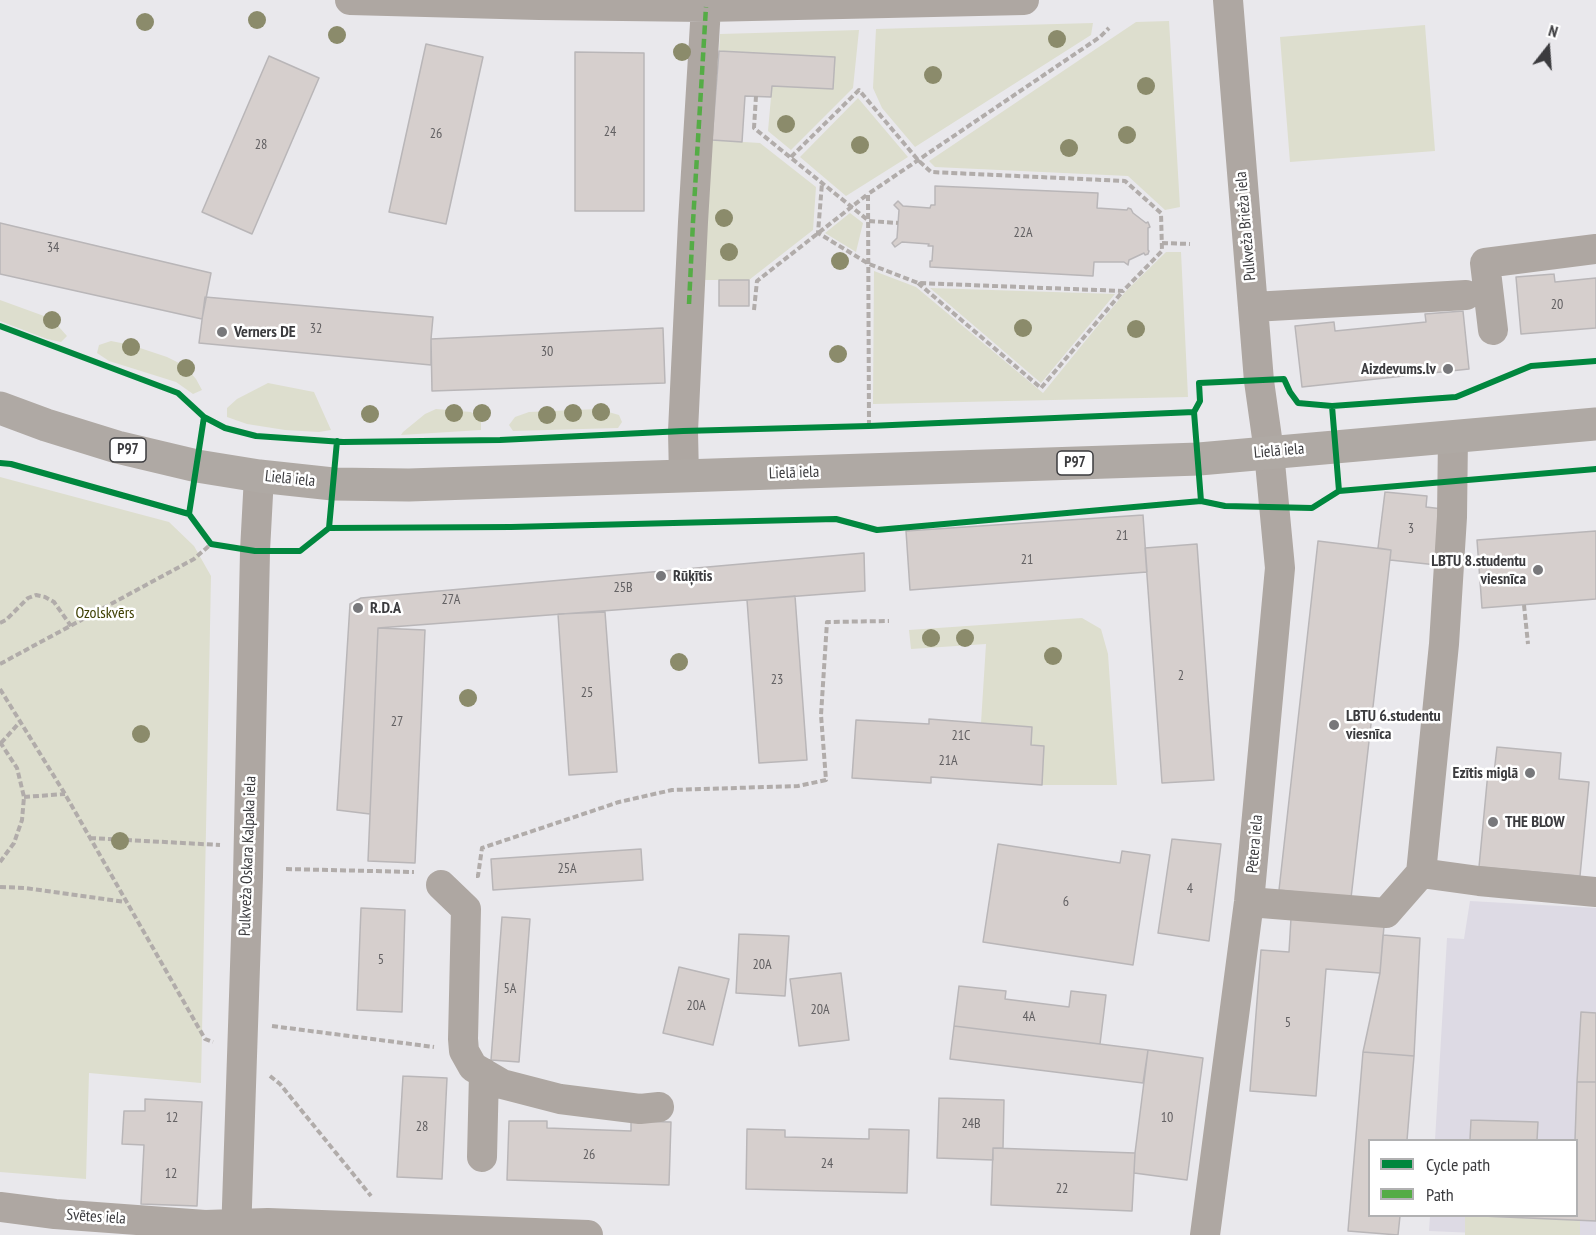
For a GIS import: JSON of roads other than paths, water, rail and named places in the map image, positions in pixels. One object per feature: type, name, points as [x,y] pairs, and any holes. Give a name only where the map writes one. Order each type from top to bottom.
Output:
[{"type":"main road","name":"Lielā iela","points":[[0,408],[117,447],[187,464],[259,476],[333,484],[409,485],[1199,459],[1596,424]]},
{"type":"street","points":[[350,0],[706,7],[1024,0]]},
{"type":"street","name":"Pulkveža Brieža iela","points":[[1228,0],[1259,381],[1269,452]]},
{"type":"street","points":[[684,477],[683,431],[692,234],[706,7]]},
{"type":"street","points":[[1493,330],[1485,263],[1596,249]]},
{"type":"street","points":[[1253,307],[1466,295]]},
{"type":"street","points":[[1249,902],[1386,913],[1421,873],[1444,644],[1452,517],[1453,436]]},
{"type":"street","name":"Pētera iela","points":[[1205,1235],[1249,902],[1280,568],[1269,452]]},
{"type":"street","name":"Pulkveža Oskara Kalpaka iela","points":[[236,1230],[259,476]]},
{"type":"street","points":[[1421,873],[1596,892]]},
{"type":"street","points":[[442,877],[466,909],[463,1039],[464,1051],[473,1067],[502,1084],[560,1099],[640,1108],[658,1107]]},
{"type":"street","points":[[482,1157],[484,1073]]},
{"type":"street","name":"Svētes iela","points":[[0,1208],[204,1225],[236,1230],[268,1223],[588,1235]]},
{"type":"place","name":"Verners DE","points":[[222,332]]},
{"type":"place","name":"Aizdevums.lv","points":[[1448,369]]},
{"type":"place","name":"LBTU 8.studentu viesnīca","points":[[1538,570]]},
{"type":"place","name":"Rūķītis","points":[[661,576]]},
{"type":"place","name":"R.D.A","points":[[358,608]]},
{"type":"place","name":"LBTU 6.studentu viesnīca","points":[[1334,725]]},
{"type":"place","name":"Ezītis miglā","points":[[1530,773]]},
{"type":"place","name":"THE BLOW","points":[[1493,822]]},
{"type":"park label","name":"Ozolskvērs","points":[[105,613]]}]
